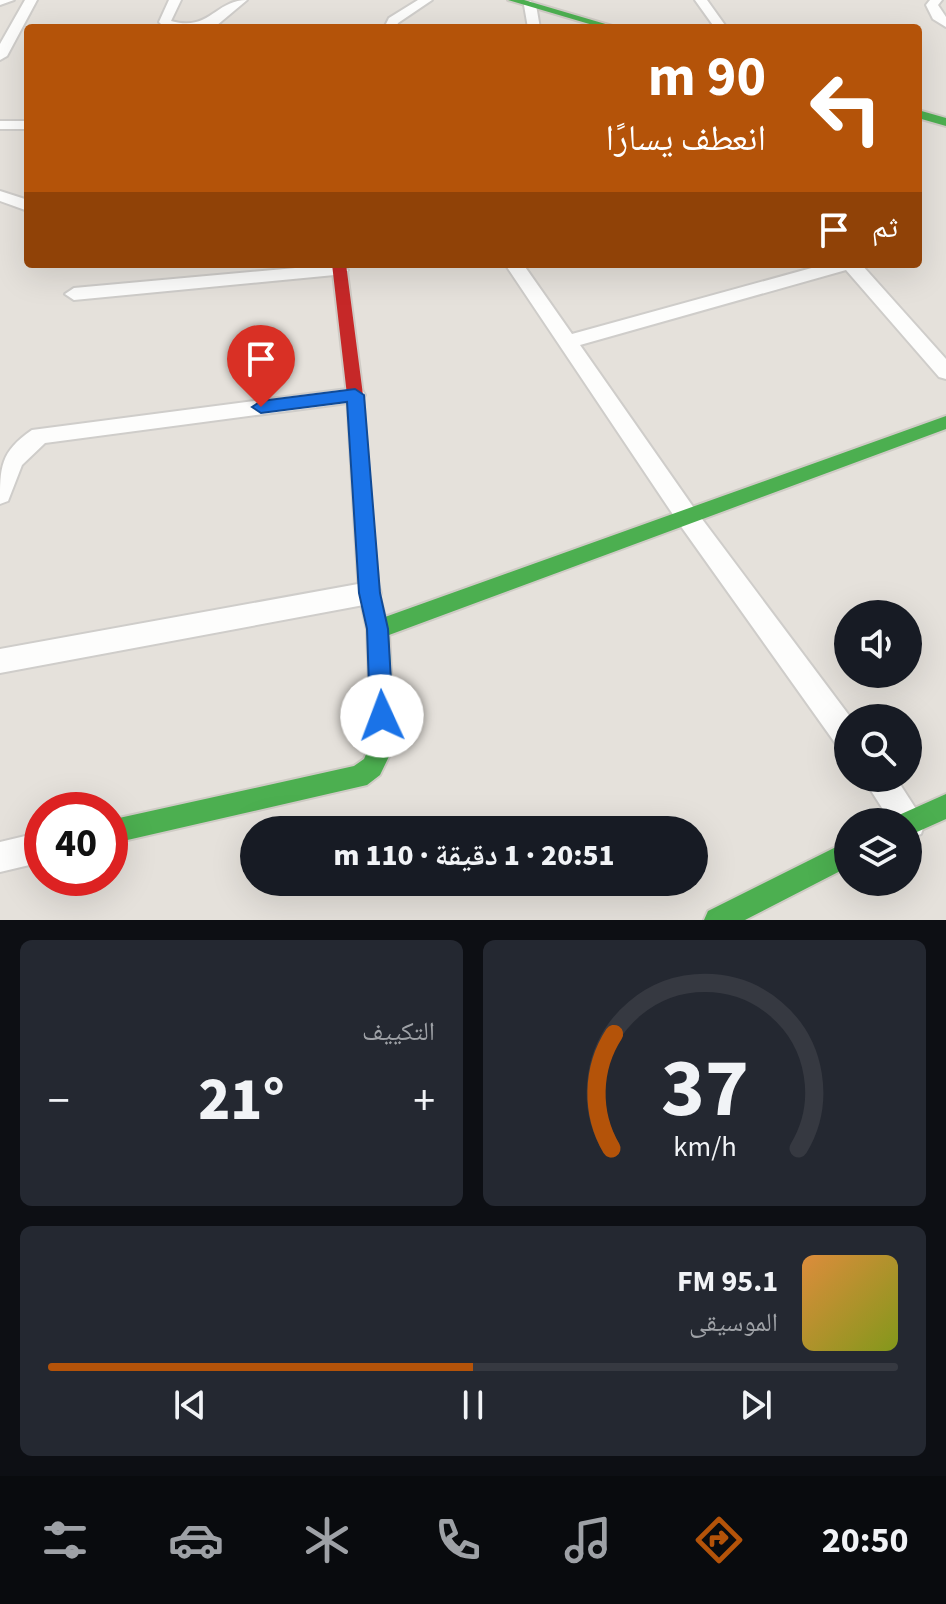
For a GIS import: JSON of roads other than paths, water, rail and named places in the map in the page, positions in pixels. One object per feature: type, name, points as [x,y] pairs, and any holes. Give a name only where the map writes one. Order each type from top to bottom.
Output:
[{"type":"street","points":[[0,1],[8,0]]},
{"type":"street","points":[[0,56],[31,0]]},
{"type":"street","points":[[168,24],[165,22],[175,0]]},
{"type":"street","points":[[208,24],[241,0]]},
{"type":"street","points":[[392,24],[426,0]]},
{"type":"street","points":[[701,0],[718,24]]},
{"type":"street","points":[[936,0],[932,5],[937,16],[946,23]]},
{"type":"street","points":[[522,2],[532,24]]},
{"type":"street","points":[[522,2],[600,24]]},
{"type":"street","points":[[922,115],[946,122]]},
{"type":"street","points":[[0,125],[24,125]]},
{"type":"street","points":[[0,196],[24,205]]},
{"type":"street","points":[[74,294],[329,268]]},
{"type":"street","points":[[128,828],[359,777],[372,767],[383,744],[378,629],[369,593],[355,395],[339,268]]},
{"type":"street","points":[[517,268],[688,518],[834,718]]},
{"type":"street","points":[[567,342],[835,268]]},
{"type":"street","points":[[853,268],[946,372]]},
{"type":"street","points":[[0,495],[13,457],[25,444],[40,436],[355,395]]},
{"type":"street","points":[[378,629],[946,422]]},
{"type":"street","points":[[0,661],[369,593]]},
{"type":"street","points":[[922,817],[946,806]]},
{"type":"street","points":[[0,857],[24,851]]},
{"type":"street","points":[[717,920],[834,861]]}]
